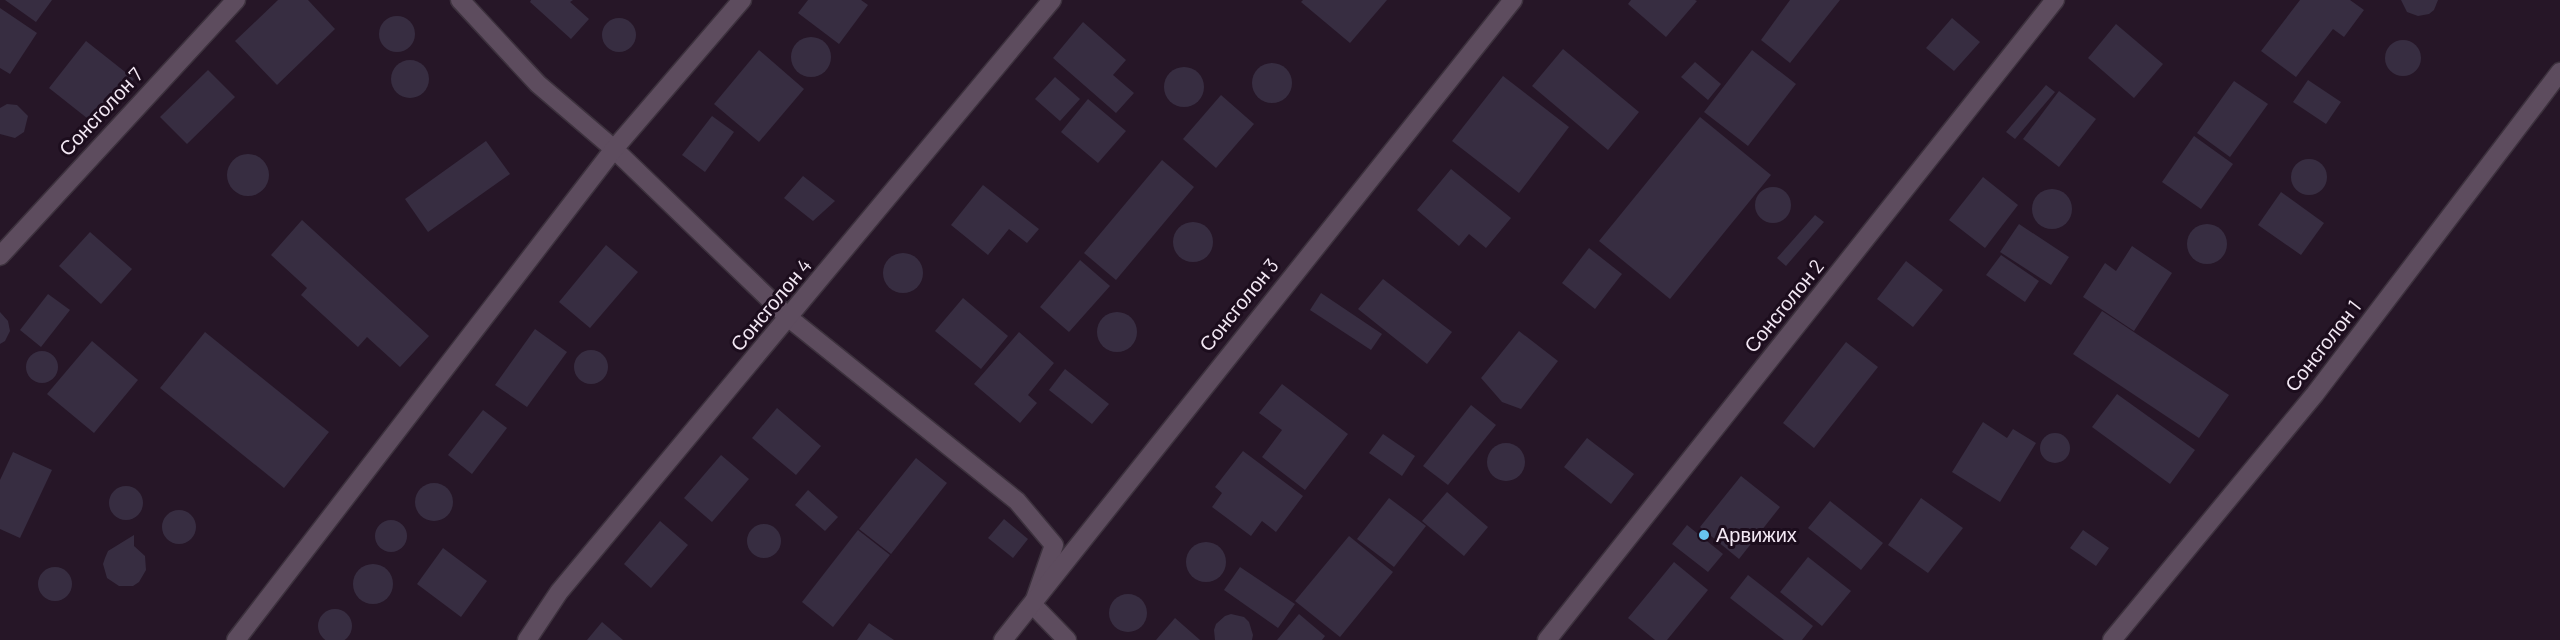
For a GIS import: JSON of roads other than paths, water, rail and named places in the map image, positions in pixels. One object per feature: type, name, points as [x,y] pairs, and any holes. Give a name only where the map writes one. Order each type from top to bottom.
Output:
[{"type":"street","name":"Сонсголон 7","points":[[0,256],[236,0]]},
{"type":"street","points":[[236,640],[614,149],[742,0]]},
{"type":"street","name":"Сонсголон 4","points":[[527,640],[559,592],[1052,0]]},
{"type":"street","name":"Сонсголон 3","points":[[1003,640],[1513,0]]},
{"type":"street","name":"Сонсголон 2","points":[[1547,640],[2055,0]]},
{"type":"street","points":[[470,3],[538,84],[614,149],[789,318],[1017,501],[1054,545],[1033,605],[1067,640]]},
{"type":"street","name":"Сонсголон 1","points":[[2112,640],[2315,394],[2560,72]]},
{"type":"place","name":"Арвижих","points":[[1704,535]]}]
